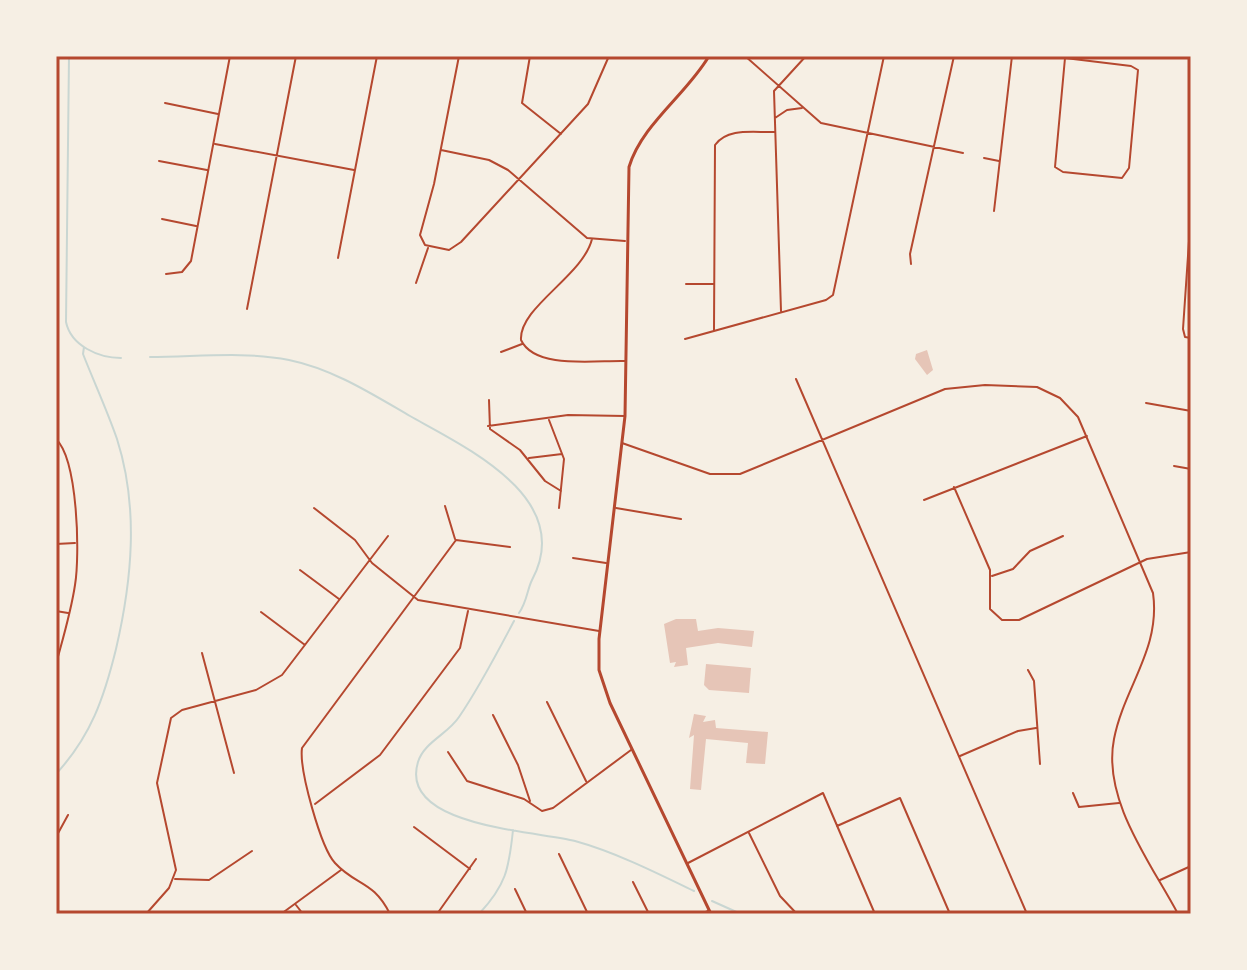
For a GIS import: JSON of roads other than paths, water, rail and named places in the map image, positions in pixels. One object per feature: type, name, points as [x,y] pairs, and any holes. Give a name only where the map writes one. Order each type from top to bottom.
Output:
[{"type":"main road","points":[[709,56],[632,158],[627,180],[625,416],[600,631],[601,681],[710,912]]},
{"type":"street","points":[[166,274],[182,272],[188,267],[230,56]]},
{"type":"street","points":[[247,309],[296,56]]},
{"type":"street","points":[[338,258],[377,56]]},
{"type":"street","points":[[459,56],[441,150],[420,235],[421,242],[429,247],[455,248],[591,100],[609,56]]},
{"type":"street","points":[[530,56],[522,103],[561,134]]},
{"type":"street","points":[[745,56],[802,108],[827,125],[963,153]]},
{"type":"street","points":[[781,313],[774,91],[806,56]]},
{"type":"street","points":[[685,339],[826,300],[834,293],[884,56]]},
{"type":"street","points":[[911,264],[910,254],[954,56]]},
{"type":"street","points":[[994,211],[1012,56]]},
{"type":"street","points":[[1065,57],[1127,65],[1138,70],[1129,168],[1122,178],[1063,172],[1055,167],[1065,57]]},
{"type":"street","points":[[165,103],[219,114]]},
{"type":"street","points":[[774,119],[787,110],[802,108]]},
{"type":"street","points":[[714,331],[715,145],[728,134],[775,132]]},
{"type":"street","points":[[214,144],[355,170]]},
{"type":"street","points":[[441,150],[489,160],[520,178],[584,236],[626,241]]},
{"type":"street","points":[[984,158],[1000,161]]},
{"type":"street","points":[[159,161],[209,170]]},
{"type":"street","points":[[1191,212],[1185,267],[1184,333],[1191,338]]},
{"type":"street","points":[[162,219],[198,226]]},
{"type":"street","points":[[592,239],[582,262],[525,323],[521,335],[523,344],[528,351],[539,356],[580,363],[626,361]]},
{"type":"street","points":[[416,283],[429,247]]},
{"type":"street","points":[[1185,267],[1191,267]]},
{"type":"street","points":[[686,284],[714,284]]},
{"type":"street","points":[[501,352],[523,344]]},
{"type":"street","points":[[796,379],[1027,914]]},
{"type":"street","points":[[622,443],[700,471],[728,476],[748,472],[936,392],[985,385],[1027,385],[1049,392],[1070,406],[1088,436],[1143,562],[1153,593],[1154,631],[1114,740],[1113,779],[1120,803],[1178,914]]},
{"type":"street","points":[[488,426],[489,400]]},
{"type":"street","points":[[1146,403],[1191,411]]},
{"type":"street","points":[[488,426],[568,415],[625,416]]},
{"type":"street","points":[[548,419],[562,454],[559,508]]},
{"type":"street","points":[[488,426],[528,458],[545,481],[561,491]]},
{"type":"street","points":[[924,500],[1088,436]]},
{"type":"street","points":[[56,439],[69,462],[76,543],[76,583],[56,664]]},
{"type":"street","points":[[528,458],[562,454]]},
{"type":"street","points":[[1174,466],[1191,469]]},
{"type":"street","points":[[954,487],[991,576],[990,609],[1002,620],[1015,621],[1143,562],[1191,552]]},
{"type":"street","points":[[445,506],[456,540]]},
{"type":"street","points":[[314,508],[355,540],[370,560],[414,597],[600,631]]},
{"type":"street","points":[[614,508],[681,519]]},
{"type":"street","points":[[146,914],[174,878],[175,860],[157,789],[158,773],[173,715],[273,681],[306,645],[388,536]]},
{"type":"street","points":[[991,576],[1013,569],[1030,551],[1063,536]]},
{"type":"street","points":[[456,540],[510,547]]},
{"type":"street","points":[[390,914],[377,891],[342,869],[327,851],[302,760],[303,745],[456,540]]},
{"type":"street","points":[[56,544],[76,543]]},
{"type":"street","points":[[573,558],[608,564]]},
{"type":"street","points":[[300,570],[340,600]]},
{"type":"street","points":[[314,805],[380,755],[460,648],[469,609]]},
{"type":"street","points":[[56,611],[69,613]]},
{"type":"street","points":[[261,612],[306,645]]},
{"type":"street","points":[[202,653],[234,773]]},
{"type":"street","points":[[1028,670],[1034,681],[1040,764]]},
{"type":"street","points":[[547,702],[587,782]]},
{"type":"street","points":[[493,715],[523,776],[530,803]]},
{"type":"street","points":[[959,757],[1018,731],[1037,728]]},
{"type":"street","points":[[448,752],[467,781],[546,811],[632,749]]},
{"type":"street","points":[[687,864],[823,793],[875,914]]},
{"type":"street","points":[[1073,793],[1079,807],[1120,803]]},
{"type":"street","points":[[837,826],[900,798],[950,914]]},
{"type":"street","points":[[56,837],[68,815]]},
{"type":"street","points":[[414,827],[470,869]]},
{"type":"street","points":[[749,831],[780,896],[797,914]]},
{"type":"street","points":[[174,878],[209,880],[252,851]]},
{"type":"street","points":[[559,854],[588,914]]},
{"type":"street","points":[[437,914],[476,859]]},
{"type":"street","points":[[1160,880],[1191,866]]},
{"type":"street","points":[[281,914],[342,869]]},
{"type":"street","points":[[633,882],[649,914]]},
{"type":"street","points":[[515,889],[527,914]]},
{"type":"street","points":[[295,904],[303,914]]},
{"type":"street","points":[[701,914],[710,912]]},
{"type":"waterway","points":[[69,56],[66,322],[74,338],[87,349],[104,356],[121,358]]},
{"type":"waterway","points":[[56,774],[87,731],[101,700],[116,649],[126,597],[131,544],[124,465],[113,428],[83,354],[84,347]]},
{"type":"waterway","points":[[150,357],[255,356],[305,364],[367,391],[484,460],[508,479],[527,500],[539,524],[542,551],[519,613]]},
{"type":"waterway","points":[[514,621],[459,717],[421,755],[417,784],[429,800],[449,813],[503,829],[575,841],[636,863],[694,891]]},
{"type":"waterway","points":[[479,914],[505,876],[513,830]]},
{"type":"waterway","points":[[712,901],[741,914]]}]
